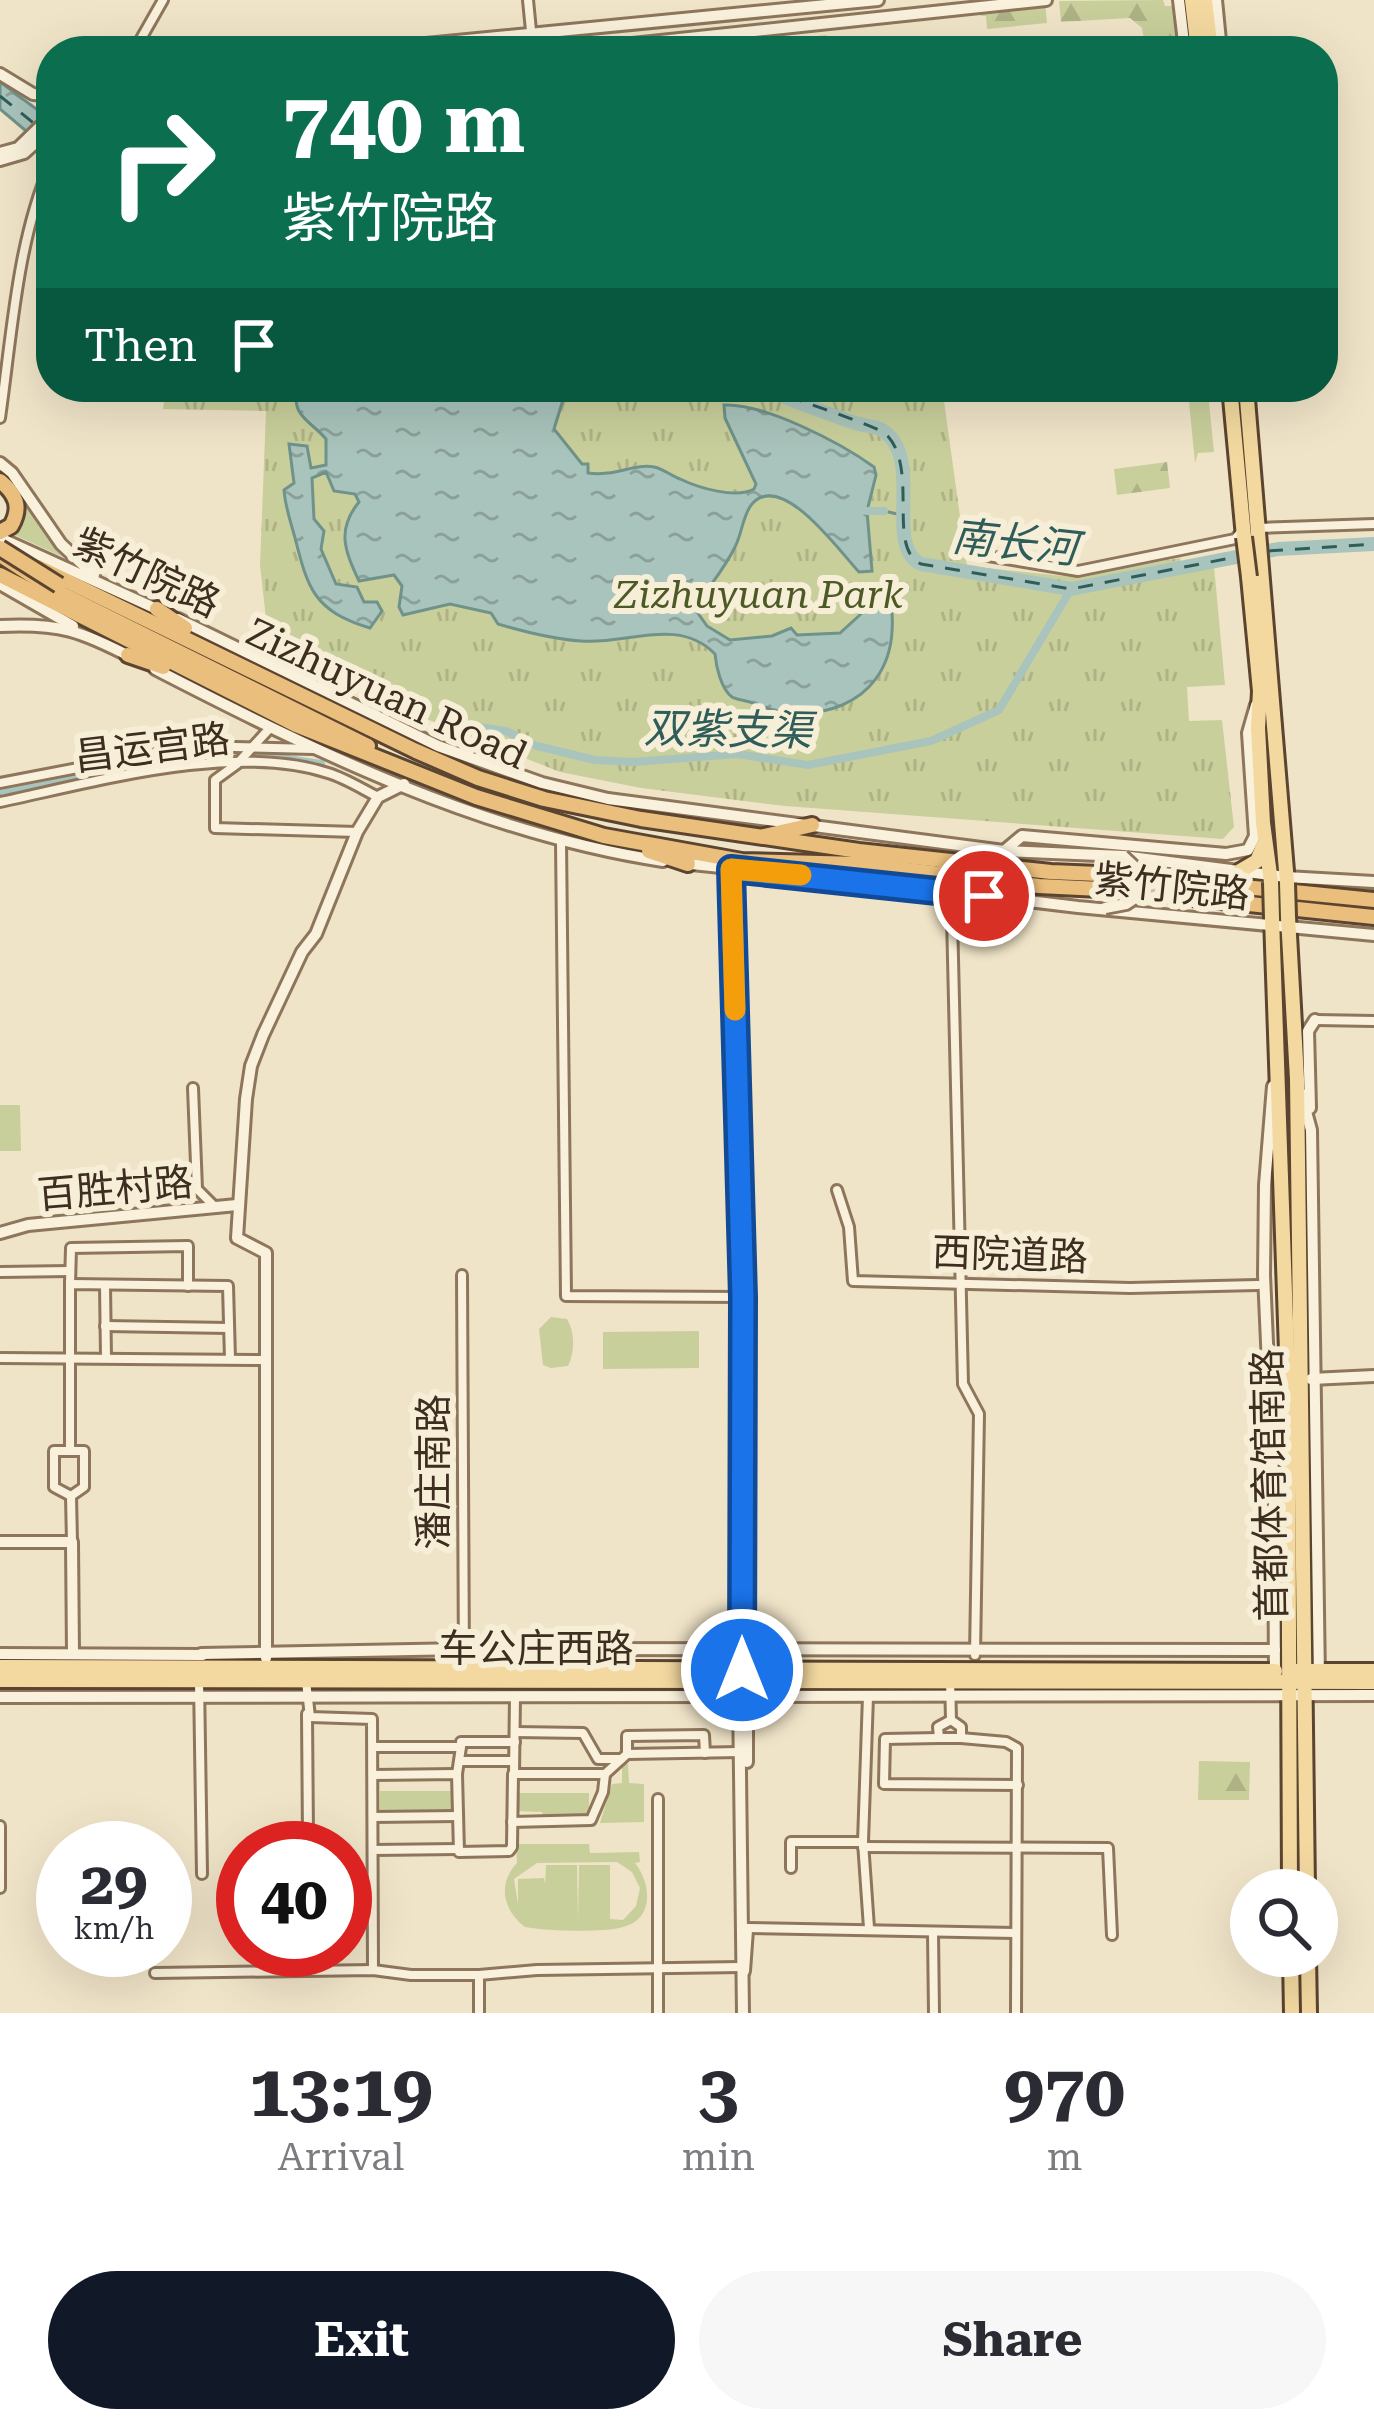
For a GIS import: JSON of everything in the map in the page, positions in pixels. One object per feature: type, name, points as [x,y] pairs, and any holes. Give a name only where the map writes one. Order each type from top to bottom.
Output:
[{"type":"highway","points":[[0,481],[18,506],[11,526],[0,535]]},
{"type":"highway","points":[[0,552],[58,588],[476,797]]},
{"type":"highway","name":"Zizhuyuan Road","points":[[0,552],[224,654],[365,727],[478,778],[544,799],[752,838],[1122,883],[1039,886],[859,864],[737,865],[604,836],[476,797],[296,725],[0,580]]},
{"type":"highway","points":[[58,588],[301,707],[429,764],[478,778]]},
{"type":"highway","points":[[157,609],[224,654]]},
{"type":"highway","points":[[128,656],[213,684]]},
{"type":"highway","points":[[752,838],[812,825]]},
{"type":"highway","points":[[604,836],[688,864]]},
{"type":"highway","points":[[737,865],[826,877]]},
{"type":"highway","points":[[1374,900],[1276,881],[1173,888],[1278,919],[1374,916]]},
{"type":"main road","points":[[1192,0],[1196,36]]},
{"type":"main road","points":[[1205,0],[1209,36]]},
{"type":"main road","points":[[1233,402],[1255,576],[1278,919]]},
{"type":"main road","points":[[1247,402],[1251,533]]},
{"type":"main road","points":[[1240,871],[1262,855],[1255,576]]},
{"type":"main road","points":[[1263,823],[1276,881]]},
{"type":"main road","name":"首都体育馆南路","points":[[1278,919],[1275,1059],[1301,1379]]},
{"type":"main road","name":"首都体育馆南路","points":[[1278,919],[1297,1079],[1301,1379],[1296,1680],[1306,1869]]},
{"type":"main road","points":[[0,1667],[234,1667],[266,1660],[743,1685]]},
{"type":"main road","points":[[1296,1680],[1374,1670]]},
{"type":"main road","name":"车公庄西路","points":[[0,1680],[306,1689],[1296,1680]]},
{"type":"main road","points":[[1296,1680],[1374,1682]]},
{"type":"main road","points":[[1291,1869],[1296,1680]]},
{"type":"main road","points":[[1291,1977],[1292,2013]]},
{"type":"main road","points":[[1308,1977],[1309,2013]]},
{"type":"street","points":[[143,36],[163,0]]},
{"type":"street","points":[[529,0],[532,35]]},
{"type":"street","points":[[517,36],[878,0]]},
{"type":"street","points":[[707,36],[1046,0]]},
{"type":"street","points":[[1179,0],[1183,36]]},
{"type":"street","points":[[1216,0],[1220,36]]},
{"type":"street","points":[[0,74],[36,94]]},
{"type":"street","points":[[0,157],[14,158],[36,135]]},
{"type":"street","points":[[31,141],[36,138]]},
{"type":"street","points":[[0,418],[36,202]]},
{"type":"street","points":[[0,464],[12,473],[61,544],[100,581]]},
{"type":"street","points":[[976,554],[1078,571],[1251,533],[1374,524]]},
{"type":"street","name":"紫竹院路","points":[[0,535],[396,728],[542,783],[608,799],[812,825]]},
{"type":"street","name":"紫竹院路","points":[[0,580],[81,631],[270,728],[472,813],[561,841],[688,864]]},
{"type":"street","points":[[0,626],[39,624],[81,631]]},
{"type":"street","points":[[1004,850],[1022,836],[1226,854],[1248,850],[1255,836],[1247,733],[1260,691]]},
{"type":"street","name":"昌运宫路","points":[[237,764],[270,728]]},
{"type":"street","points":[[0,783],[192,746],[322,750]]},
{"type":"street","points":[[237,764],[215,779],[215,828],[357,832]]},
{"type":"street","name":"昌运宫路","points":[[0,802],[137,772],[237,764],[328,772],[378,796]]},
{"type":"street","points":[[266,1660],[266,1253],[237,1238],[251,1066],[302,952],[316,934],[357,832],[378,796],[404,784]]},
{"type":"street","points":[[812,825],[1004,850],[1123,856],[1240,871],[1276,881],[1374,883]]},
{"type":"street","points":[[561,841],[566,1296],[743,1297]]},
{"type":"street","points":[[1106,908],[1138,896],[1138,870],[1123,856]]},
{"type":"street","points":[[688,864],[737,865],[747,1928],[743,1970]]},
{"type":"street","name":"紫竹院路","points":[[826,877],[1106,908],[1278,919],[1374,935]]},
{"type":"street","points":[[937,890],[952,916],[964,1384],[979,1414],[975,1653]]},
{"type":"street","points":[[1311,1130],[1308,1030],[1315,1020],[1374,1021]]},
{"type":"street","name":"首都体育馆南路","points":[[1275,1059],[1265,1185],[1275,1650],[1296,1680]]},
{"type":"street","name":"首都体育馆南路","points":[[1297,1079],[1311,1130],[1301,1379]]},
{"type":"street","points":[[194,1088],[197,1189],[216,1208]]},
{"type":"street","name":"西院道路","points":[[837,1190],[849,1227],[853,1281],[1130,1288],[1258,1285]]},
{"type":"street","name":"百胜村路","points":[[0,1233],[28,1225],[237,1205]]},
{"type":"street","points":[[70,1450],[70,1248],[188,1246],[188,1286]]},
{"type":"street","points":[[0,1273],[70,1271]]},
{"type":"street","name":"潘庄南路","points":[[462,1275],[464,1669]]},
{"type":"street","points":[[70,1284],[228,1286],[230,1359]]},
{"type":"street","points":[[105,1285],[106,1358]]},
{"type":"street","points":[[106,1326],[230,1328]]},
{"type":"street","points":[[0,1358],[266,1360]]},
{"type":"street","points":[[1266,1381],[1374,1376]]},
{"type":"street","points":[[54,1450],[84,1451],[84,1486],[71,1496],[54,1487],[54,1450]]},
{"type":"street","points":[[71,1496],[73,1654]]},
{"type":"street","points":[[0,1542],[72,1542]]},
{"type":"street","points":[[0,1654],[201,1654],[266,1660],[464,1649],[1275,1650]]},
{"type":"street","points":[[201,1654],[234,1667]]},
{"type":"street","points":[[1296,1680],[1374,1695]]},
{"type":"street","points":[[308,1821],[306,1689],[515,1696],[743,1685],[868,1696],[950,1683],[951,1720]]},
{"type":"street","points":[[743,1685],[743,2013]]},
{"type":"street","points":[[0,1697],[199,1689],[202,1874]]},
{"type":"street","points":[[373,1850],[509,1851],[515,1696]]},
{"type":"street","points":[[868,1696],[863,1845],[869,1928]]},
{"type":"street","points":[[307,1713],[310,1717],[368,1717],[373,1724],[373,1970]]},
{"type":"street","points":[[951,1720],[961,1726],[961,1738]]},
{"type":"street","points":[[939,1738],[938,1727],[951,1720]]},
{"type":"street","points":[[459,1849],[461,1742],[583,1732],[598,1759],[740,1752]]},
{"type":"street","points":[[514,1774],[605,1774],[625,1757],[627,1736],[704,1735],[705,1753]]},
{"type":"street","points":[[1016,2013],[1018,1846],[1018,1785],[1017,1748],[1006,1742],[961,1738],[885,1739],[884,1784],[1018,1785]]},
{"type":"street","points":[[373,1748],[461,1747]]},
{"type":"street","points":[[462,1761],[514,1761]]},
{"type":"street","points":[[373,1775],[458,1774]]},
{"type":"street","points":[[512,1822],[591,1820],[605,1774]]},
{"type":"street","points":[[658,1799],[658,2013]]},
{"type":"street","points":[[373,1816],[458,1816]]},
{"type":"street","points":[[0,1826],[0,1888]]},
{"type":"street","points":[[791,1868],[790,1842],[1108,1848],[1112,1935]]},
{"type":"street","points":[[747,1928],[1015,1933]]},
{"type":"street","points":[[933,1933],[934,2013]]},
{"type":"street","points":[[192,1972],[373,1970],[478,1975],[537,1970],[743,1970]]},
{"type":"street","points":[[478,1975],[479,2013]]},
{"type":"green space","points":[[1163,0],[1165,6],[1177,6],[1180,36],[1143,36],[1142,28],[1130,18],[1061,22],[1059,1]]},
{"type":"green space","points":[[1045,2],[1047,23],[987,29],[986,16],[981,16],[980,9]]},
{"type":"green space","name":"Zizhuyuan Park","points":[[164,402],[944,402],[967,566],[1073,577],[1180,558],[1183,572],[1214,566],[1225,685],[1187,687],[1189,721],[1222,720],[1234,827],[1223,839],[785,806],[641,788],[560,772],[409,712],[277,643],[266,619],[260,565],[266,411],[163,409]]},
{"type":"green space","points":[[1189,402],[1209,402],[1214,452],[1198,453],[1195,463]]},
{"type":"green space","points":[[1167,462],[1170,488],[1117,495],[1114,469]]},
{"type":"green space","points":[[19,493],[63,557],[10,533]]},
{"type":"green space","points":[[0,1105],[20,1105],[21,1151],[0,1151]]},
{"type":"green space","points":[[551,1317],[567,1319],[570,1324],[573,1342],[568,1366],[543,1365],[539,1329]]},
{"type":"green space","points":[[699,1331],[699,1368],[603,1369],[603,1332]]},
{"type":"green space","points":[[1199,1761],[1250,1762],[1249,1800],[1198,1800]]},
{"type":"green space","points":[[622,1764],[628,1764],[629,1783],[644,1784],[644,1822],[600,1823],[612,1784],[622,1783]]},
{"type":"green space","points":[[380,1791],[455,1791],[455,1814],[380,1815]]},
{"type":"green space","points":[[514,1793],[589,1793],[589,1817],[543,1817],[542,1812],[514,1811]]},
{"type":"green space","points":[[516,1844],[589,1844],[590,1853],[639,1852],[640,1862],[635,1863],[647,1890],[645,1909],[633,1923],[614,1929],[525,1927],[505,1897],[507,1879],[517,1863]],"holes":[[[617,1862],[632,1872],[640,1888],[636,1906],[623,1920],[610,1919],[610,1865],[579,1865],[578,1920],[577,1865],[546,1865],[545,1884],[544,1878],[518,1879],[518,1904],[514,1879],[537,1863]]]},
{"type":"water","points":[[0,82],[36,109],[36,139],[0,109]]},
{"type":"water","points":[[562,402],[554,429],[582,464],[588,464],[588,473],[654,467],[697,486],[728,493],[746,492],[756,484],[725,418],[724,405],[760,410],[802,426],[874,467],[867,511],[872,571],[859,572],[794,505],[764,496],[749,508],[731,555],[695,609],[707,626],[730,640],[772,636],[791,628],[797,635],[840,633],[862,613],[868,594],[876,592],[892,614],[887,658],[861,694],[842,705],[797,713],[732,697],[722,683],[715,654],[685,636],[560,639],[498,624],[491,613],[450,604],[403,615],[399,607],[402,586],[394,575],[359,581],[345,531],[359,502],[355,494],[334,491],[326,472],[312,478],[314,519],[324,531],[321,549],[336,584],[357,587],[364,602],[377,602],[382,611],[370,628],[351,621],[316,596],[287,508],[284,490],[294,483],[289,444],[307,446],[311,468],[326,465],[326,439],[297,405]]},
{"type":"waterway","name":"南长河","points":[[798,402],[882,430],[895,443],[901,460],[905,539],[910,554],[921,564],[1071,589],[1278,549],[1374,544]]},
{"type":"waterway","points":[[867,511],[884,511]]},
{"type":"waterway","points":[[884,511],[906,516]]},
{"type":"waterway","name":"双紫支渠","points":[[456,736],[479,727],[506,731],[537,746],[595,760],[738,754],[808,765],[931,741],[999,710],[1071,589]]},
{"type":"waterway","name":"双紫支渠","points":[[0,791],[188,754],[321,764]]},
{"type":"ferry route","points":[[0,96],[36,125]]},
{"type":"ferry route","points":[[804,402],[886,434],[901,466],[906,542],[921,564],[1071,589],[1241,556]]},
{"type":"ferry route","points":[[1268,551],[1374,544]]},
{"type":"tunnel","points":[[1123,875],[1174,880]]},
{"type":"tunnel","points":[[1126,891],[1173,896]]},
{"type":"slow traffic","points":[[735,1010],[731,869],[801,875]]},
{"type":"route","points":[[742,1670],[743,1297],[731,869],[984,896]]}]
